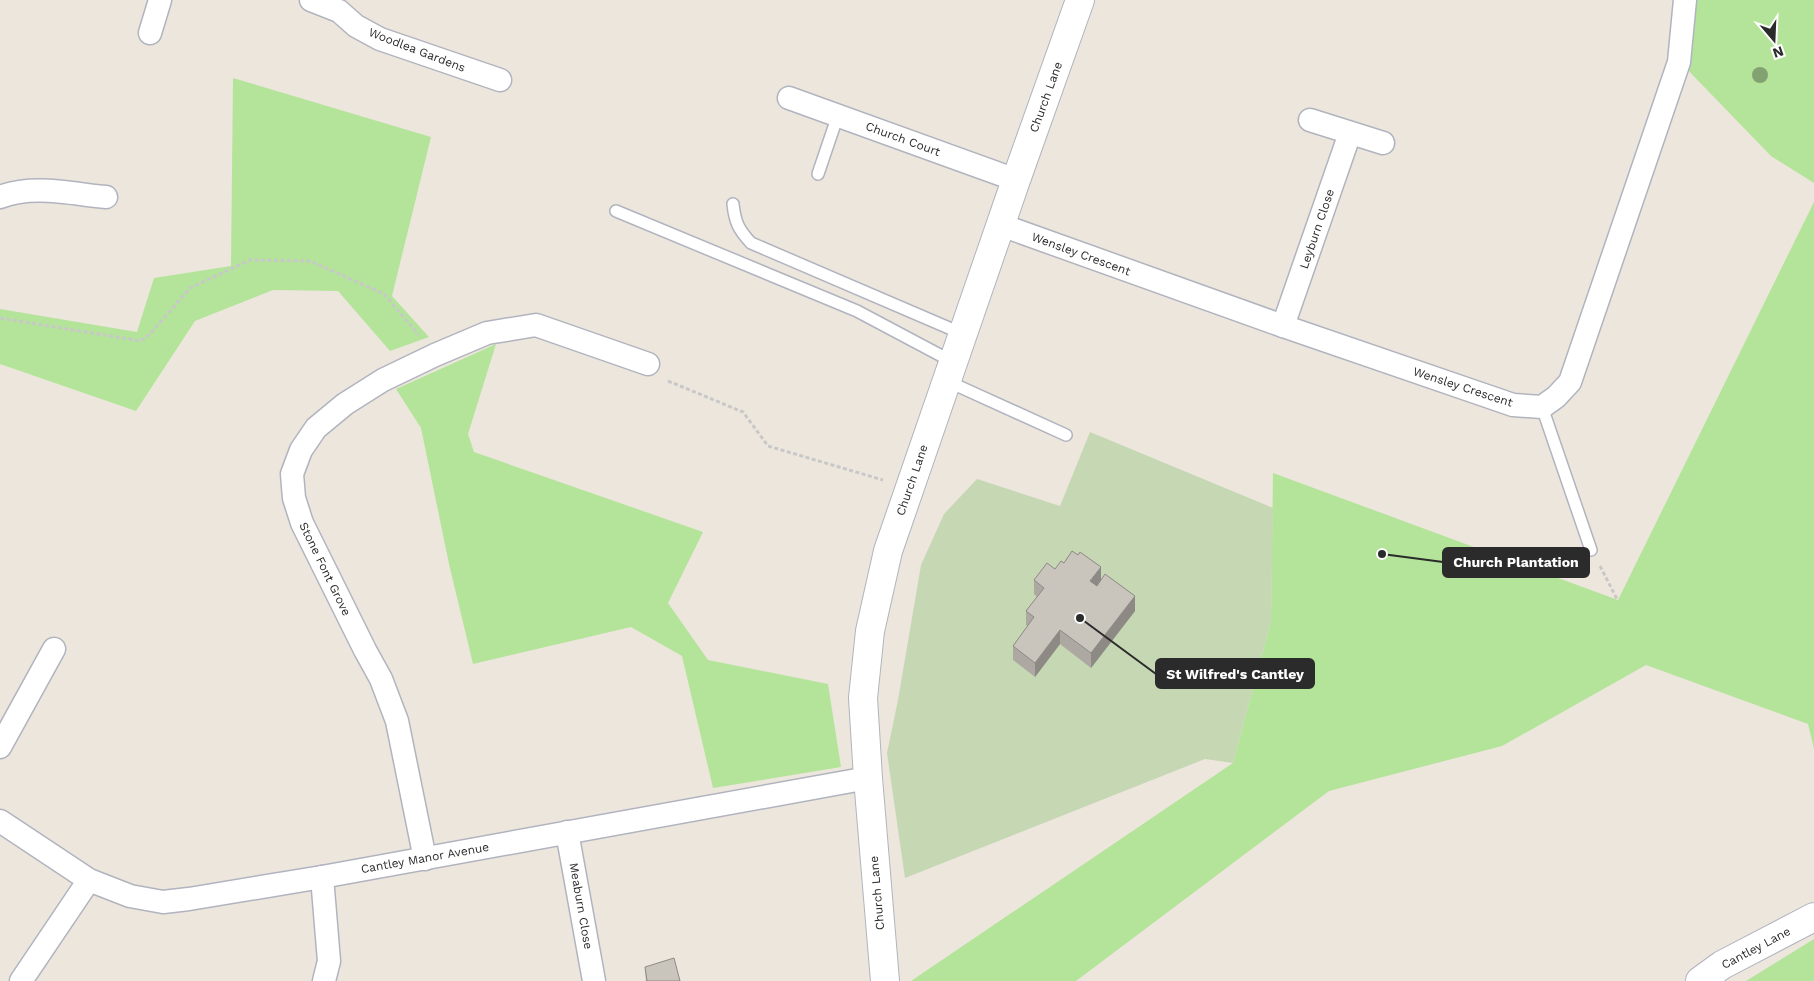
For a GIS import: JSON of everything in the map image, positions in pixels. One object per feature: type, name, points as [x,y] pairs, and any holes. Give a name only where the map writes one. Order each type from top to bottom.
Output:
[{"type":"street","points":[[150,33],[160,0]]},
{"type":"street","name":"Woodlea Gardens","points":[[311,0],[339,11],[356,26],[380,39],[500,80]]},
{"type":"street","name":"Church Lane","points":[[885,981],[863,698],[870,630],[888,551],[1000,225],[1080,0]]},
{"type":"street","points":[[1542,406],[1556,397],[1570,382],[1680,62],[1685,0]]},
{"type":"street","name":"Church Court","points":[[790,98],[1016,180]]},
{"type":"street","points":[[1310,120],[1383,143]]},
{"type":"street","name":"Leyburn Close","points":[[1283,326],[1350,132]]},
{"type":"street","points":[[0,197],[10,193],[36,190],[106,197]]},
{"type":"street","name":"Wensley Crescent","points":[[1000,225],[1283,326],[1513,405],[1542,406]]},
{"type":"street","name":"Stone Font Grove","points":[[425,859],[397,721],[381,680],[364,650],[302,523],[294,498],[292,474],[301,450],[316,428],[344,404],[383,380],[487,333],[536,325],[648,364]]},
{"type":"street","points":[[0,747],[54,649]]},
{"type":"street","name":"Cantley Manor Avenue","points":[[0,821],[89,880],[130,896],[163,902],[189,900],[425,859],[868,778]]},
{"type":"street","name":"Meaburn Close","points":[[567,832],[594,981]]},
{"type":"street","points":[[322,877],[329,961],[324,981]]},
{"type":"street","points":[[20,981],[89,880]]},
{"type":"street","name":"Cantley Lane","points":[[1700,981],[1722,965],[1814,916]]},
{"type":"lane","points":[[818,174],[838,115]]},
{"type":"lane","points":[[733,204],[734,217],[739,230],[751,243],[963,334]]},
{"type":"lane","points":[[616,211],[857,311],[950,372],[1066,435]]},
{"type":"lane","points":[[1542,406],[1592,550]]},
{"type":"path","points":[[0,318],[141,341],[150,334],[190,288],[250,260],[310,261],[384,294],[435,355]]},
{"type":"path","points":[[648,364],[656,376],[743,412],[768,446],[910,488]]},
{"type":"path","points":[[1592,550],[1618,601]]},
{"type":"green space","points":[[1686,0],[1814,0],[1814,183],[1771,156],[1680,62]]},
{"type":"green space","points":[[233,78],[431,137],[392,296],[429,337],[390,351],[338,291],[273,290],[195,321],[136,411],[0,364],[0,309],[137,332],[154,278],[231,266]]},
{"type":"green space","points":[[1814,202],[1814,749],[1808,724],[1646,665],[1502,746],[1329,791],[1076,981],[911,981],[1233,763],[1271,621],[1273,473],[1618,600]]},
{"type":"green space","points":[[496,344],[468,434],[474,452],[703,532],[668,603],[708,660],[828,684],[841,767],[713,788],[682,656],[631,627],[473,664],[449,564],[421,428],[396,389]]},
{"type":"green space","points":[[1090,432],[1273,508],[1271,621],[1233,763],[1205,759],[905,878],[887,753],[921,565],[944,514],[977,479],[1060,506]]},
{"type":"green space","points":[[1814,939],[1814,981],[1746,981]]},
{"type":"building","points":[[1072,551],[1078,555],[1080,552],[1101,567],[1090,581],[1097,586],[1105,574],[1135,596],[1091,653],[1060,630],[1035,663],[1013,646],[1034,617],[1026,611],[1044,588],[1034,580],[1047,563],[1055,569],[1061,561],[1064,563]]},
{"type":"building","points":[[674,958],[680,981],[647,981],[645,967]]},
{"type":"place","name":"Church Plantation","points":[[1382,554]]},
{"type":"place","name":"St Wilfred's Cantley","points":[[1080,618]]}]
